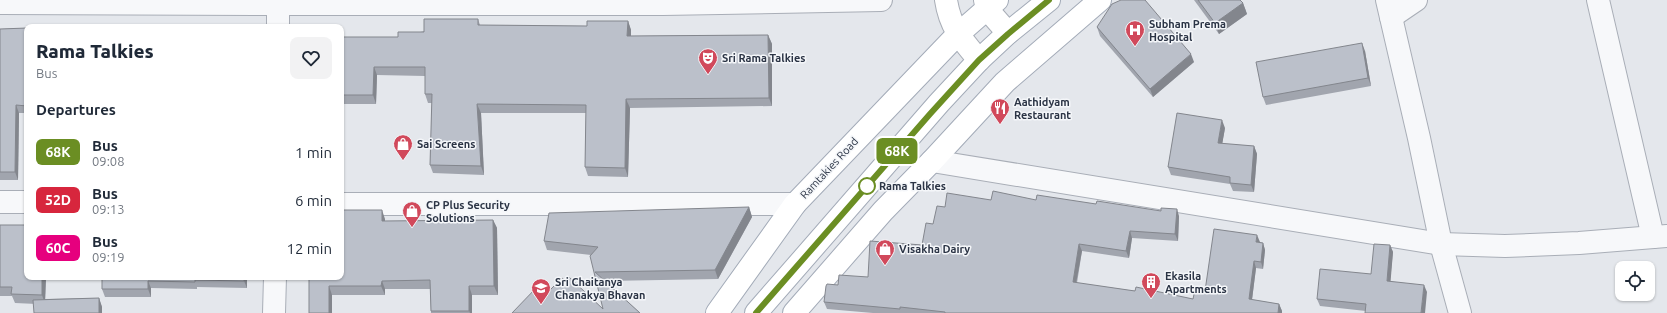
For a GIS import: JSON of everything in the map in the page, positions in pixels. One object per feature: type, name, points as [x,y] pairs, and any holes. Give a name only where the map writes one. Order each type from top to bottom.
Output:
[{"type":"main road","points":[[946,0],[948,14],[957,34],[979,60]]},
{"type":"main road","points":[[756,313],[979,60],[1049,0]]},
{"type":"main road","points":[[794,313],[883,211],[932,161],[1005,82],[1100,0]]},
{"type":"main road","points":[[989,3],[1008,34]]},
{"type":"main road","name":"Ramtakies Road","points":[[717,313],[795,204],[957,34],[989,3]]},
{"type":"street","points":[[0,3],[278,2],[663,4],[881,0]]},
{"type":"street","points":[[1416,0],[1389,8],[1441,244],[1460,313]]},
{"type":"street","points":[[932,161],[1441,244],[1505,246],[1660,237],[1598,0]]},
{"type":"street","points":[[278,2],[278,24]]},
{"type":"street","points":[[0,202],[24,202]]},
{"type":"street","points":[[344,204],[795,204]]},
{"type":"street","points":[[274,313],[275,280]]},
{"type":"building","points":[[1121,0],[1145,0],[1191,54],[1150,89],[1097,27],[1112,4]]},
{"type":"building","points":[[1198,0],[1240,0],[1243,3],[1215,23]]},
{"type":"building","points":[[424,19],[478,19],[478,25],[587,26],[587,21],[628,21],[627,36],[768,35],[769,98],[626,99],[625,168],[585,167],[586,105],[477,104],[481,166],[430,165],[432,94],[425,94],[425,67],[374,67],[373,95],[344,95],[344,37],[398,37],[398,32],[424,32]]},
{"type":"building","points":[[24,28],[24,106],[16,105],[15,172],[0,172],[0,29]]},
{"type":"building","points":[[1362,43],[1368,78],[1263,97],[1256,62]]},
{"type":"building","points":[[1177,113],[1222,120],[1218,143],[1254,146],[1251,185],[1230,183],[1230,177],[1168,167]]},
{"type":"building","points":[[993,191],[1036,200],[1037,195],[1096,204],[1097,201],[1161,211],[1161,208],[1177,209],[1175,234],[1130,231],[1126,251],[1079,244],[1073,282],[1135,291],[1136,287],[1193,299],[1195,290],[1205,291],[1214,229],[1257,235],[1256,242],[1263,243],[1261,262],[1254,261],[1249,299],[1279,304],[1278,313],[945,313],[900,307],[900,309],[824,302],[827,284],[838,285],[839,275],[868,277],[870,241],[922,245],[926,223],[933,224],[937,206],[945,207],[947,193],[991,200]]},
{"type":"building","points":[[749,207],[715,270],[595,272],[640,313],[512,313],[537,287],[545,295],[562,278],[566,281],[569,277],[603,309],[590,256],[598,247],[544,241],[549,213]]},
{"type":"building","points":[[344,210],[382,210],[382,221],[493,220],[494,286],[469,286],[469,311],[431,311],[430,280],[382,281],[381,286],[329,286],[329,313],[309,313],[309,280],[344,280]]},
{"type":"building","points":[[0,225],[24,225],[24,280],[42,280],[42,295],[11,294],[12,287],[0,287]]},
{"type":"building","points":[[1374,244],[1390,245],[1387,281],[1424,285],[1421,313],[1365,313],[1366,304],[1317,299],[1320,269],[1371,274]]},
{"type":"building","points":[[102,280],[195,280],[195,282],[148,281],[148,289],[102,289]]},
{"type":"building","points":[[195,280],[244,280],[244,281]]},
{"type":"building","points":[[99,298],[99,313],[34,313],[33,300]]},
{"type":"bus line","name":"68K","points":[[756,313],[979,60],[1049,0]]},
{"type":"place","name":"Subham Prema Hospital","points":[[1135,47]]},
{"type":"place","name":"Sri Rama Talkies","points":[[708,75]]},
{"type":"place","name":"Aathidyam Restaurant","points":[[1000,125]]},
{"type":"place","name":"Sai Screens","points":[[403,161]]},
{"type":"place","name":"Rama Talkies","points":[[867,186]]},
{"type":"place","name":"CP Plus Security Solutions","points":[[412,228]]},
{"type":"place","name":"Visakha Dairy","points":[[885,266]]},
{"type":"place","name":"Ekasila Apartments","points":[[1151,299]]},
{"type":"place","name":"Sri Chaitanya Chanakya Bhavan","points":[[541,305]]}]
